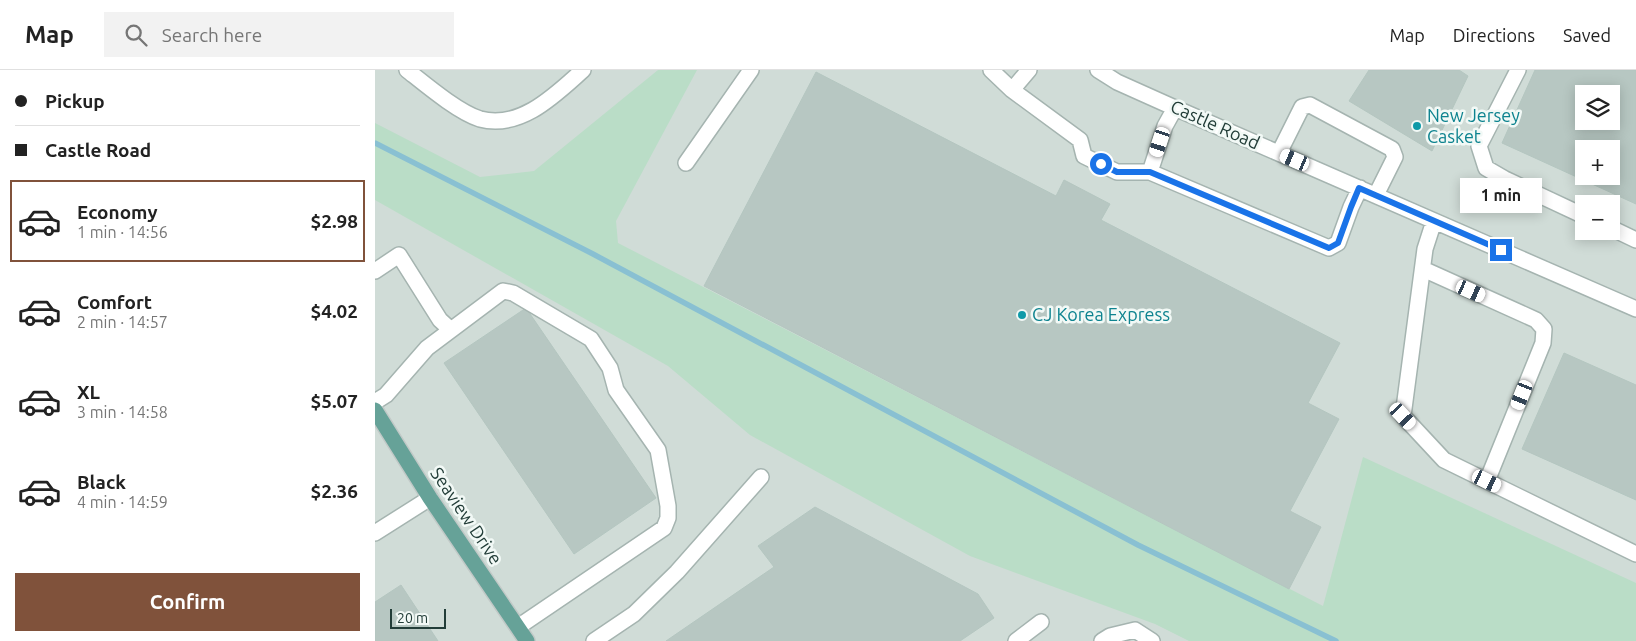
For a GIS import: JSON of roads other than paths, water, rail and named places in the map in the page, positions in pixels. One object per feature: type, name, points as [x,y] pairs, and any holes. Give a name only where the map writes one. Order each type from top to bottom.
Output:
[{"type":"main road","name":"Seaview Drive","points":[[376,411],[430,498],[527,641]]},
{"type":"street","points":[[407,70],[460,109],[480,118],[497,121],[513,118],[530,111],[551,98],[583,70]]},
{"type":"street","points":[[687,163],[751,70]]},
{"type":"street","points":[[991,70],[1012,90],[1080,140],[1084,156],[1117,172],[1150,172],[1329,248],[1338,243],[1359,188]]},
{"type":"street","points":[[1012,90],[1029,70]]},
{"type":"street","name":"Castle Road","points":[[1098,70],[1117,82],[1175,108],[1636,309]]},
{"type":"street","points":[[1518,70],[1479,146],[1486,168],[1575,212]]},
{"type":"street","points":[[1279,153],[1302,107],[1309,105],[1392,149],[1395,157],[1376,195]]},
{"type":"street","points":[[1150,172],[1165,126],[1175,108]]},
{"type":"street","points":[[1434,221],[1425,249],[1403,416],[1444,460],[1636,554]]},
{"type":"street","points":[[1620,232],[1636,240]]},
{"type":"street","points":[[375,271],[399,255],[440,320],[451,330]]},
{"type":"street","points":[[1423,268],[1536,320],[1544,329],[1543,343],[1487,481]]},
{"type":"street","points":[[376,411],[386,395],[427,348],[503,291],[513,292],[591,339],[610,368],[616,390],[658,450],[669,518],[664,528],[518,627]]},
{"type":"street","points":[[594,641],[635,614],[677,572],[761,477]]},
{"type":"street","points":[[375,533],[430,498]]},
{"type":"street","points":[[1016,641],[1041,622]]},
{"type":"street","points":[[1102,641],[1110,636],[1135,630],[1152,641]]},
{"type":"waterway","points":[[375,143],[593,254],[1138,545],[1336,641]]},
{"type":"place","name":"New Jersey Casket","points":[[1417,126]]},
{"type":"place","name":"CJ Korea Express","points":[[1022,315]]}]
